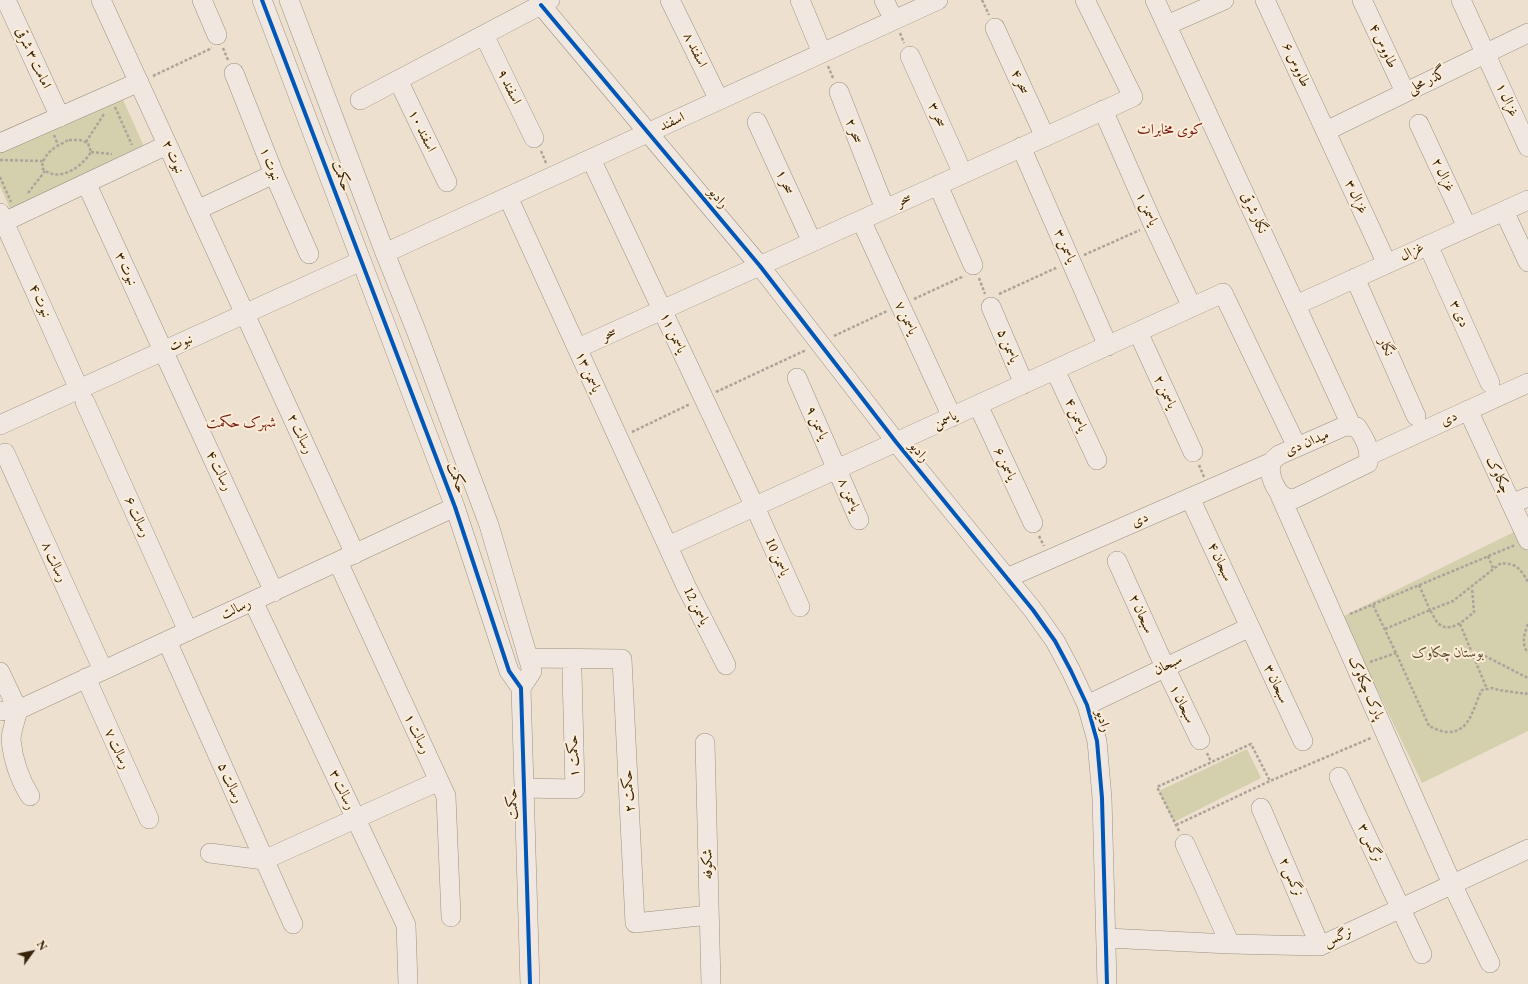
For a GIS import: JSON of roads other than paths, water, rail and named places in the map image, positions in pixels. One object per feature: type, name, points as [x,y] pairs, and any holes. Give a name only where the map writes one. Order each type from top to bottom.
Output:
[{"type":"street","name":"امامت ۳ شرقی","points":[[6,0],[60,117]]},
{"type":"street","name":"نبوت ۲","points":[[101,0],[245,314]]},
{"type":"street","points":[[202,0],[219,40]]},
{"type":"street","name":"حکمت","points":[[262,0],[455,508],[509,671],[521,688],[530,984]]},
{"type":"street","name":"حکمت","points":[[289,0],[489,525],[532,671],[521,688]]},
{"type":"street","name":"اسفند ۸","points":[[670,0],[719,100]]},
{"type":"street","points":[[800,0],[822,53]]},
{"type":"street","points":[[884,0],[894,20]]},
{"type":"street","name":"اسفند","points":[[385,253],[938,0]]},
{"type":"street","name":"سحر","points":[[578,348],[1132,97],[1085,0]]},
{"type":"street","name":"نگار شرقی","points":[[1155,0],[1352,427]]},
{"type":"street","points":[[1167,25],[1221,0]]},
{"type":"street","name":"طاووس ۶","points":[[1266,0],[1326,131]]},
{"type":"street","name":"طاووس ۴","points":[[1362,0],[1405,92]]},
{"type":"street","name":"غزال ۱","points":[[1461,0],[1528,147]]},
{"type":"street","points":[[360,100],[546,2]]},
{"type":"street","name":"رادیو","points":[[546,2],[649,132],[760,266],[896,442],[1007,578],[1055,641],[1087,705],[1097,741],[1102,798],[1108,984]]},
{"type":"street","name":"سحر ۴","points":[[994,28],[1045,137]]},
{"type":"street","name":"گذر محلی","points":[[1326,131],[1528,33]]},
{"type":"street","name":"اسفند ۹","points":[[484,35],[534,138]]},
{"type":"street","name":"سحر ۳","points":[[910,56],[963,174]]},
{"type":"street","name":"نبوت ۱","points":[[234,73],[274,174],[309,254]]},
{"type":"street","name":"اسفند ۱۰","points":[[398,80],[447,182]]},
{"type":"street","points":[[294,85],[320,81]]},
{"type":"street","points":[[0,143],[139,82]]},
{"type":"street","name":"سحر ۲","points":[[839,92],[885,209]]},
{"type":"street","name":"یاسمن ۱","points":[[1103,110],[1153,224],[1192,307]]},
{"type":"street","name":"سحر ۱","points":[[757,122],[812,242]]},
{"type":"street","name":"غزال ۲","points":[[1419,124],[1468,227]]},
{"type":"street","name":"غزال ۳","points":[[1326,131],[1387,264]]},
{"type":"street","points":[[2,218],[167,145]]},
{"type":"street","name":"یاسمن ۳","points":[[1022,147],[1108,346]]},
{"type":"street","name":"یاسمن ۱۱","points":[[591,159],[755,506]]},
{"type":"street","points":[[197,210],[274,174]]},
{"type":"street","points":[[938,185],[974,268]]},
{"type":"street","name":"نبوت ۳","points":[[88,187],[164,351]]},
{"type":"street","name":"یاسمن ۱۳","points":[[508,197],[668,546]]},
{"type":"street","name":"غزال","points":[[1296,305],[1528,200]]},
{"type":"street","points":[[1504,211],[1528,262]]},
{"type":"street","name":"نبوت ۴","points":[[2,218],[82,396]]},
{"type":"street","name":"یاسمن ۷","points":[[861,220],[952,417]]},
{"type":"street","name":"دی ۳","points":[[1428,245],[1490,383]]},
{"type":"street","name":"نبوت","points":[[0,425],[82,396],[164,351],[362,261]]},
{"type":"street","name":"نگار","points":[[1356,278],[1416,416]]},
{"type":"street","name":"یاسمن","points":[[668,546],[1223,293],[1297,447]]},
{"type":"street","name":"یاسمن ۵","points":[[991,307],[1024,384]]},
{"type":"street","name":"رسالت ۲","points":[[245,314],[355,554]]},
{"type":"street","name":"یاسمن ۲","points":[[1138,332],[1193,452]]},
{"type":"street","name":"رسالت ۴","points":[[164,351],[274,592]]},
{"type":"street","name":"یاسمن ۴","points":[[1055,370],[1096,460]]},
{"type":"street","name":"یاسمن ۹","points":[[797,378],[838,469]]},
{"type":"street","name":"دی","points":[[1370,454],[1528,383]]},
{"type":"street","name":"رسالت ۶","points":[[82,396],[188,631]]},
{"type":"street","name":"یاسمن ۶","points":[[978,405],[1033,523]]},
{"type":"street","name":"چکاوک","points":[[1468,410],[1520,500],[1525,541]]},
{"type":"street","name":"میدان دی","points":[[1279,493],[1271,471],[1272,462],[1279,455],[1345,426],[1352,427]]},
{"type":"street","points":[[1279,493],[1286,498],[1294,499],[1368,463],[1370,454],[1367,444],[1357,427],[1352,427]]},
{"type":"street","name":"رسالت ۸","points":[[5,453],[103,670]]},
{"type":"street","name":"دی","points":[[1007,578],[1272,462]]},
{"type":"street","name":"یاسمن ۸","points":[[838,469],[860,520]]},
{"type":"street","name":"پارک چکاوک","points":[[1279,493],[1452,884],[1490,963]]},
{"type":"street","name":"سبحان ۴","points":[[1190,498],[1250,627]]},
{"type":"street","name":"یاسمن 10","points":[[755,506],[800,607]]},
{"type":"street","name":"رسالت","points":[[9,711],[168,641],[455,508]]},
{"type":"street","name":"یاسمن 12","points":[[668,546],[686,586],[726,665]]},
{"type":"street","name":"سبحان ۲","points":[[1117,561],[1164,667]]},
{"type":"street","name":"رسالت ۱","points":[[338,562],[446,796],[451,917]]},
{"type":"street","name":"رسالت ۳","points":[[253,601],[406,925],[408,984]]},
{"type":"street","name":"سبحان","points":[[1087,705],[1250,627]]},
{"type":"street","name":"سبحان ۳","points":[[1250,627],[1303,741]]},
{"type":"street","name":"رسالت ۵","points":[[168,641],[292,924]]},
{"type":"street","name":"حکمت ۲","points":[[529,658],[622,659],[635,923],[709,915]]},
{"type":"street","name":"سبحان ۱","points":[[1164,667],[1200,740]]},
{"type":"street","points":[[0,672],[9,711],[11,739],[17,766],[24,786],[30,796]]},
{"type":"street","name":"حکمت ۱","points":[[524,788],[575,788],[572,672]]},
{"type":"street","name":"رسالت ۷","points":[[86,678],[149,819]]},
{"type":"street","name":"شکوفه","points":[[705,743],[711,984]]},
{"type":"street","name":"نرگس ۳","points":[[1339,777],[1422,954]]},
{"type":"street","points":[[210,853],[264,860],[439,781]]},
{"type":"street","name":"نرگس ۲","points":[[1261,808],[1320,946]]},
{"type":"street","points":[[1185,844],[1230,944]]},
{"type":"street","name":"نرگس","points":[[1106,938],[1230,944],[1320,946],[1528,849]]},
{"type":"district","name":"کوی مخابرات","points":[[1170,130]]},
{"type":"district","name":"شهرک حکمت","points":[[241,423]]},
{"type":"park label","name":"بوستان چکاوک","points":[[1448,653]]}]
